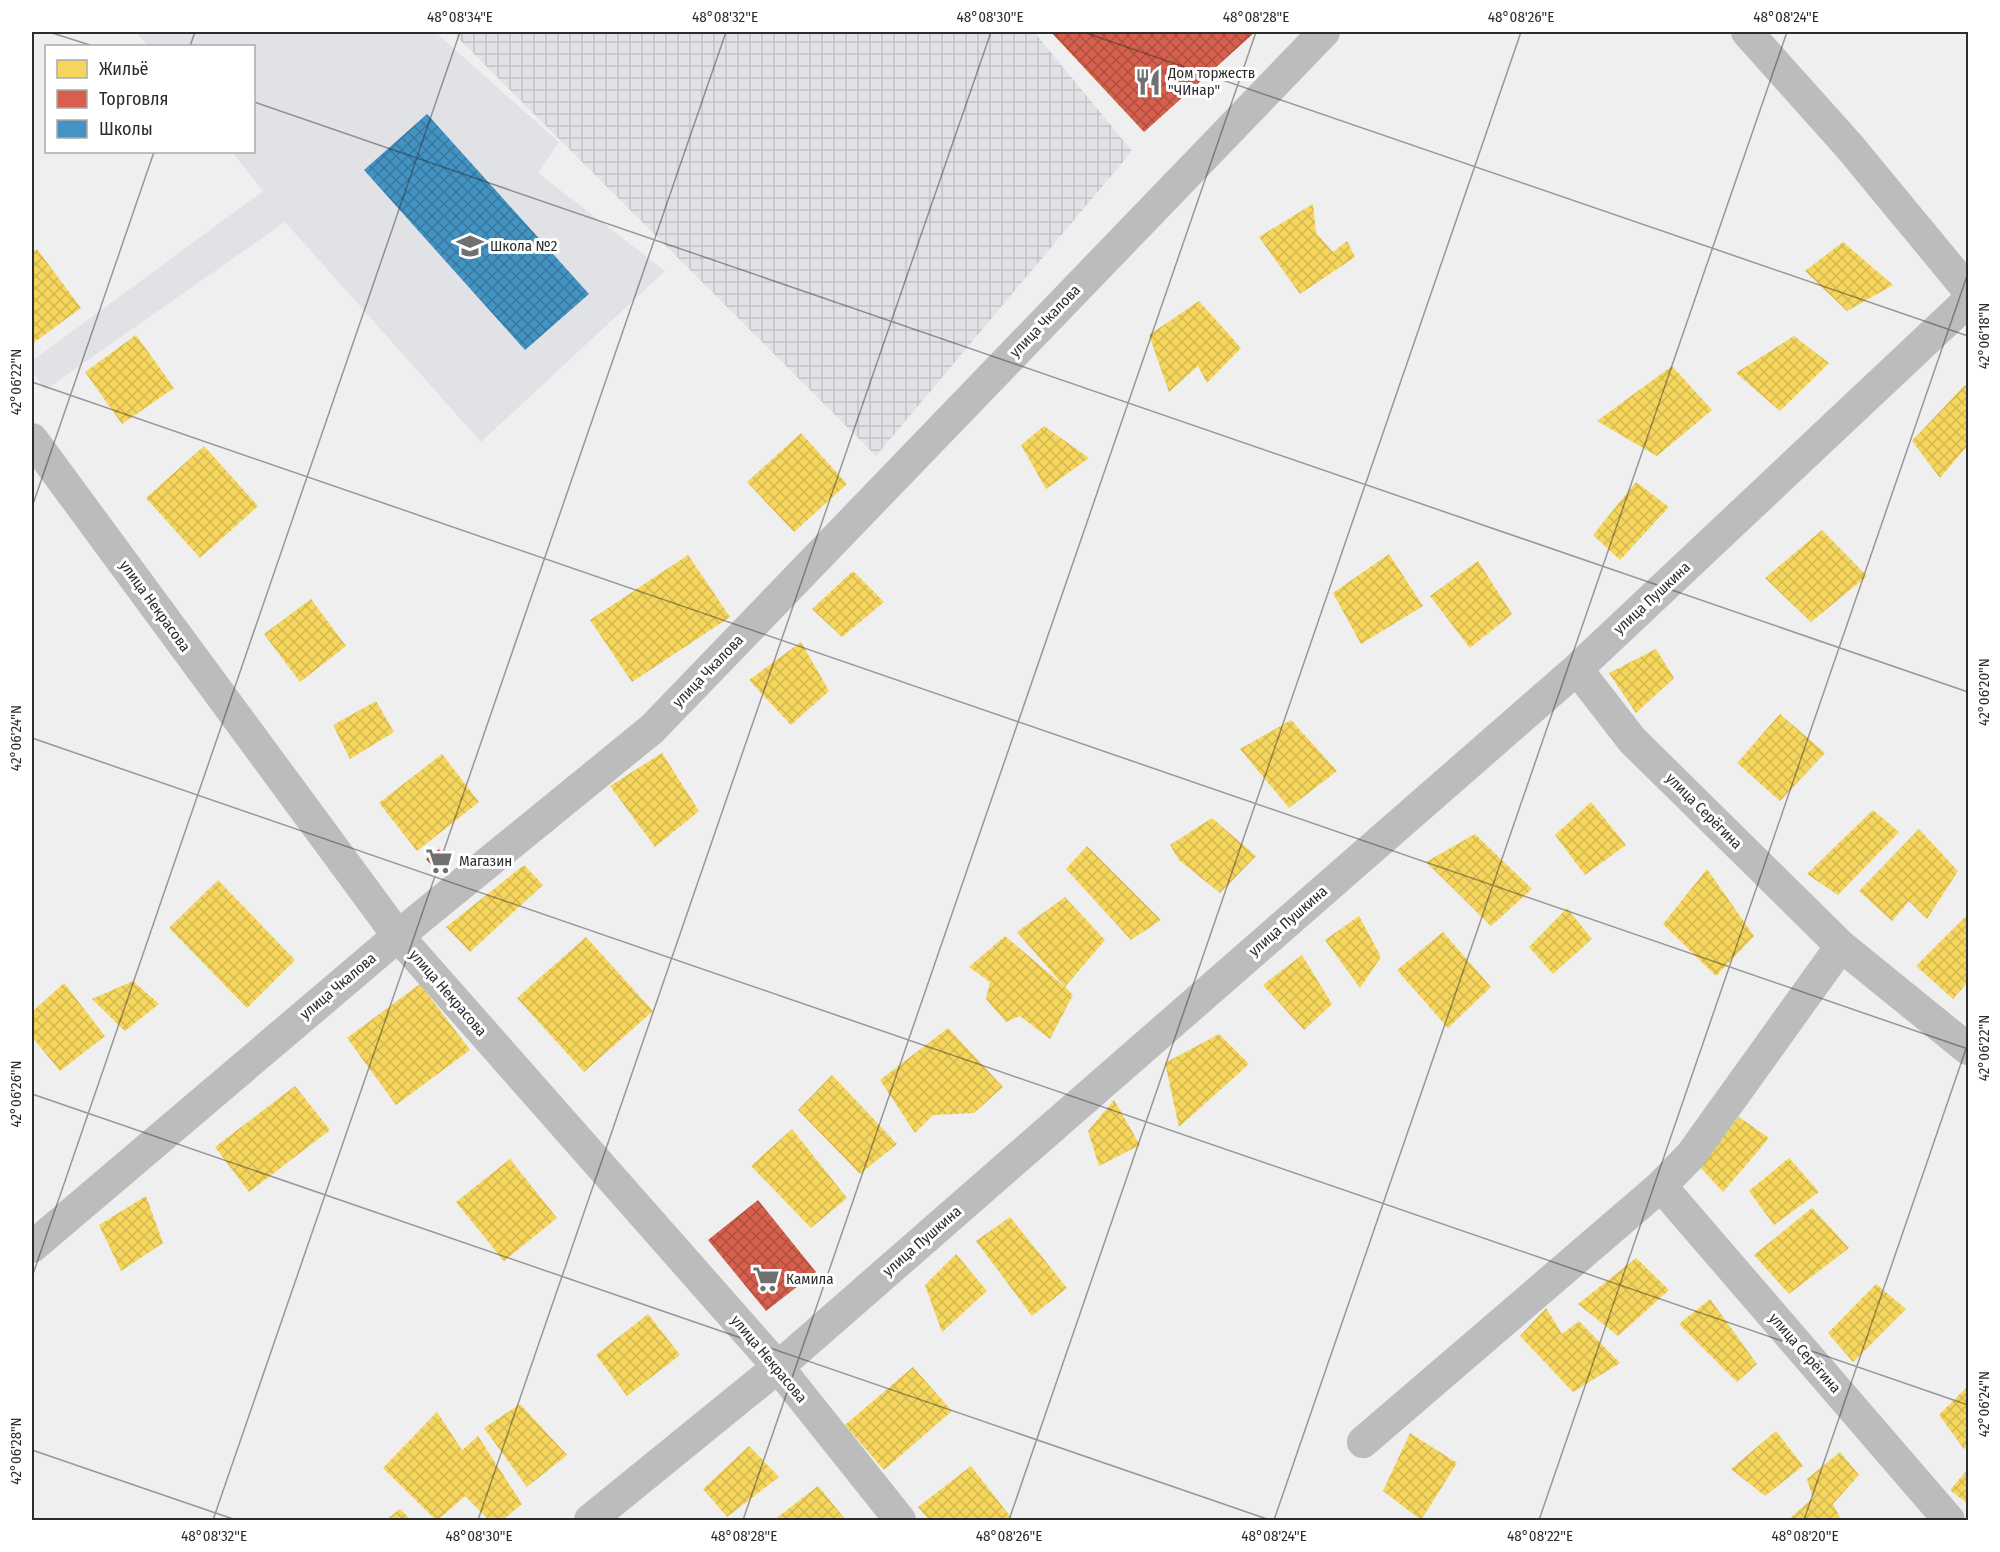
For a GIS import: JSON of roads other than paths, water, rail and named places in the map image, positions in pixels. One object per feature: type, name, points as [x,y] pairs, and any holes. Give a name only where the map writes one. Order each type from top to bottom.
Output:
[{"type":"street","name":"улица Чкалова","points":[[32,1247],[398,936],[652,729],[1324,32]]},
{"type":"street","points":[[1748,32],[1849,146],[1968,290]]},
{"type":"street","name":"улица Пушкина","points":[[590,1521],[778,1367],[1577,669],[1968,301]]},
{"type":"street","name":"улица Некрасова","points":[[32,439],[398,936],[778,1367],[900,1521]]},
{"type":"street","name":"улица Серёгина","points":[[1577,669],[1632,740],[1841,946],[1968,1049]]},
{"type":"street","points":[[1363,1442],[1661,1186],[1691,1155],[1841,946]]},
{"type":"street","name":"улица Серёгина","points":[[1661,1186],[1949,1521]]},
{"type":"place","name":"Дом торжеств \"ЧИнар\"","points":[[1148,82]]},
{"type":"place","name":"Школа №2","points":[[470,246]]},
{"type":"place","name":"Магазин","points":[[439,861]]},
{"type":"place","name":"Камила","points":[[766,1279]]}]
